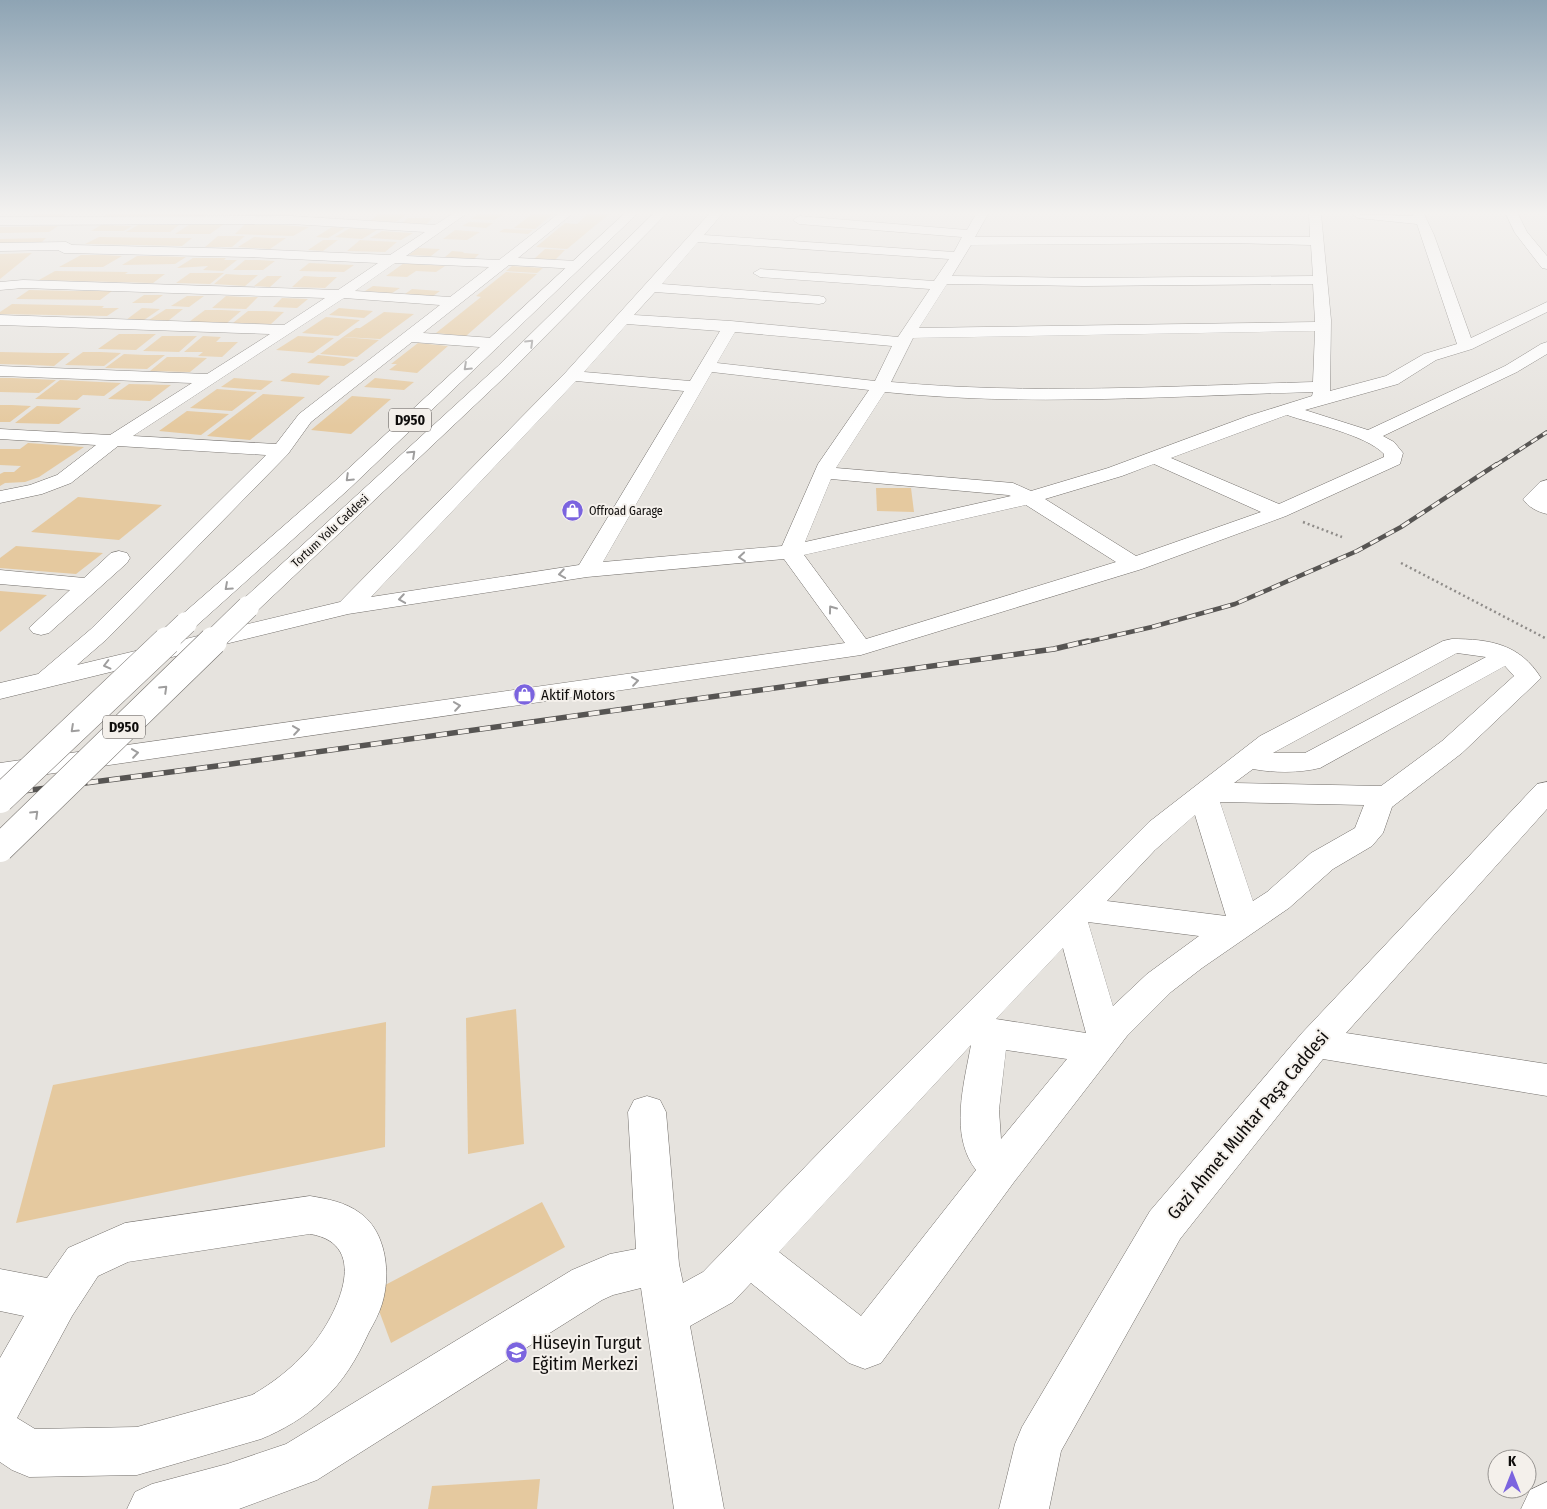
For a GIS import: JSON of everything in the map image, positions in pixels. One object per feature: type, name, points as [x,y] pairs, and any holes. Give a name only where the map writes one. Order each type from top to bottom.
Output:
[{"type":"main road","points":[[0,286],[18,284]]},
{"type":"main road","points":[[0,302],[22,284]]},
{"type":"main road","points":[[36,284],[342,294],[453,302]]},
{"type":"main road","points":[[0,497],[35,490],[64,479],[114,440],[356,284]]},
{"type":"main road","points":[[44,680],[99,634],[281,450],[305,418],[476,284]]},
{"type":"main road","name":"Tortum Yolu Caddesi","points":[[0,799],[186,624],[342,485],[555,284]]},
{"type":"main road","name":"Tortum Yolu Caddesi","points":[[0,848],[248,607],[510,362],[589,284]]},
{"type":"main road","points":[[348,607],[572,376],[654,284]]},
{"type":"main road","points":[[744,294],[751,284]]},
{"type":"main road","points":[[800,334],[827,284]]},
{"type":"main road","points":[[790,552],[828,464],[880,387],[905,338],[938,284]]},
{"type":"main road","points":[[1320,284],[1323,326],[1321,393]]},
{"type":"main road","points":[[1444,284],[1466,346]]},
{"type":"main road","points":[[652,287],[818,300]]},
{"type":"main road","points":[[706,367],[765,372],[880,387],[953,392],[1321,393],[1392,380],[1430,357],[1466,346],[1547,306]]},
{"type":"main road","points":[[623,319],[731,326],[800,334],[905,338],[1323,326]]},
{"type":"main road","points":[[0,320],[287,330]]},
{"type":"main road","points":[[587,570],[731,326]]},
{"type":"main road","points":[[407,337],[493,343]]},
{"type":"main road","points":[[1369,436],[1512,369],[1547,347]]},
{"type":"main road","points":[[0,371],[210,379]]},
{"type":"main road","points":[[572,376],[694,387]]},
{"type":"main road","points":[[0,691],[348,607],[587,570],[790,552],[1029,498],[1156,458],[1254,420],[1289,410],[1321,393]]},
{"type":"main road","points":[[0,772],[860,648],[1134,564],[1279,512],[1393,460],[1394,453],[1387,446],[1369,436],[1289,410]]},
{"type":"main road","points":[[0,434],[281,450]]},
{"type":"main road","points":[[1156,458],[1279,512]]},
{"type":"main road","points":[[824,473],[1013,489],[1134,564]]},
{"type":"main road","points":[[1547,486],[1534,499],[1547,508]]},
{"type":"main road","points":[[790,552],[860,648]]},
{"type":"main road","points":[[41,628],[119,558]]},
{"type":"main road","points":[[0,577],[90,584]]},
{"type":"main road","points":[[666,1315],[718,1287],[749,1255],[980,1029],[1075,914],[1144,843],[1176,814],[1270,742],[1452,646],[1479,648],[1506,656],[1522,668],[1528,678],[1527,680],[1512,690],[1452,747],[1382,800],[1375,810],[1368,833],[1322,861],[1278,900],[1190,959],[1159,983],[1131,1009],[1000,1169],[866,1347],[749,1255]]},
{"type":"main road","name":"Gazi Ahmet Muhtar Paşa Caddesi","points":[[1024,1509],[1039,1444],[1165,1225],[1316,1043],[1547,791]]},
{"type":"main road","points":[[1204,792],[1388,796]]},
{"type":"main road","points":[[1204,792],[1239,926]]},
{"type":"main road","points":[[1075,914],[1239,926]]},
{"type":"main road","points":[[1075,914],[1101,1044]]},
{"type":"main road","points":[[980,1029],[1101,1044]]},
{"type":"main road","points":[[980,1029],[983,1087],[980,1126],[985,1151],[1000,1169]]},
{"type":"main road","points":[[1316,1043],[1547,1080]]},
{"type":"main road","points":[[647,1112],[658,1264],[698,1509]]},
{"type":"main road","points":[[0,1403],[83,1262],[125,1243],[310,1215],[330,1218],[346,1227],[358,1240],[364,1253],[366,1268],[360,1304],[341,1344],[306,1385],[284,1402],[260,1416],[136,1451],[29,1453],[0,1434]]},
{"type":"main road","points":[[152,1509],[218,1492],[300,1463],[587,1285],[610,1275],[658,1264]]},
{"type":"main road","points":[[0,1290],[58,1302]]},
{"type":"path","points":[[1279,512],[1342,538]]},
{"type":"path","points":[[1401,563],[1547,638]]},
{"type":"building","points":[[221,284],[247,284],[245,286]]},
{"type":"building","points":[[256,284],[273,284],[270,287],[254,286]]},
{"type":"building","points":[[295,284],[329,284],[325,288],[292,287]]},
{"type":"building","points":[[490,284],[525,284],[466,336],[436,333],[481,297],[476,296]]},
{"type":"building","points":[[373,286],[400,288],[392,293],[365,291]]},
{"type":"building","points":[[412,289],[440,291],[433,296],[405,294]]},
{"type":"building","points":[[29,290],[112,291],[100,300],[16,299]]},
{"type":"building","points":[[144,295],[163,295],[152,303],[132,303]]},
{"type":"building","points":[[187,296],[204,296],[189,307],[171,306]]},
{"type":"building","points":[[226,296],[258,297],[246,309],[212,308]]},
{"type":"building","points":[[282,298],[308,299],[297,308],[273,307]]},
{"type":"building","points":[[12,304],[119,308],[107,316],[0,314],[0,312]]},
{"type":"building","points":[[142,308],[160,309],[144,320],[126,320]]},
{"type":"building","points":[[339,308],[373,311],[364,318],[329,315]]},
{"type":"building","points":[[166,309],[183,309],[168,321],[149,320]]},
{"type":"building","points":[[205,310],[241,311],[227,323],[189,322]]},
{"type":"building","points":[[248,311],[284,312],[271,324],[233,323]]},
{"type":"building","points":[[384,312],[414,314],[380,339],[343,337],[356,328],[360,328]]},
{"type":"building","points":[[326,317],[360,320],[338,336],[302,333]]},
{"type":"building","points":[[119,334],[156,334],[136,350],[98,349]]},
{"type":"building","points":[[162,336],[197,336],[179,352],[143,351]]},
{"type":"building","points":[[203,336],[221,337],[216,342],[238,342],[222,357],[198,356],[203,352],[184,352]]},
{"type":"building","points":[[298,336],[334,338],[313,353],[276,350]]},
{"type":"building","points":[[343,337],[379,340],[357,357],[320,354]]},
{"type":"building","points":[[418,343],[448,346],[417,373],[389,370],[397,364],[391,364]]},
{"type":"building","points":[[0,352],[70,353],[54,366],[0,364]]},
{"type":"building","points":[[83,352],[121,353],[104,366],[65,365]]},
{"type":"building","points":[[124,354],[165,355],[147,369],[105,368]]},
{"type":"building","points":[[318,355],[355,359],[344,366],[307,363]]},
{"type":"building","points":[[167,357],[207,358],[190,372],[150,371]]},
{"type":"building","points":[[292,373],[330,376],[319,385],[280,381]]},
{"type":"building","points":[[0,378],[56,380],[39,393],[0,392]]},
{"type":"building","points":[[234,378],[273,381],[261,390],[221,387]]},
{"type":"building","points":[[375,378],[414,382],[404,390],[364,387]]},
{"type":"building","points":[[60,380],[121,383],[104,396],[83,395],[77,400],[35,399]]},
{"type":"building","points":[[129,384],[171,385],[150,401],[108,399]]},
{"type":"building","points":[[217,389],[257,392],[232,411],[190,408]]},
{"type":"building","points":[[263,394],[305,397],[250,440],[207,436]]},
{"type":"building","points":[[352,396],[391,399],[351,434],[311,430]]},
{"type":"building","points":[[0,405],[31,406],[10,422],[0,422]]},
{"type":"building","points":[[37,406],[81,408],[59,424],[15,423]]},
{"type":"building","points":[[187,411],[229,414],[201,435],[159,431]]},
{"type":"building","points":[[28,443],[84,447],[39,477],[25,482],[5,483],[0,486],[0,474],[14,472],[21,466],[0,465],[0,449],[20,449]]},
{"type":"building","points":[[876,488],[911,488],[914,512],[877,511]]},
{"type":"building","points":[[78,497],[162,505],[119,540],[31,532]]},
{"type":"building","points":[[16,546],[103,553],[76,574],[0,568],[0,558]]},
{"type":"building","points":[[0,591],[47,595],[0,632]]},
{"type":"building","points":[[516,1009],[524,1144],[468,1154],[466,1018]]},
{"type":"building","points":[[386,1022],[385,1147],[16,1223],[53,1085]]},
{"type":"building","points":[[542,1202],[565,1247],[391,1343],[372,1292]]},
{"type":"building","points":[[540,1479],[537,1509],[428,1509],[432,1486]]},
{"type":"railway","points":[[1496,465],[1547,432]]},
{"type":"railway","points":[[1082,643],[1152,627],[1235,604],[1357,551],[1401,527],[1497,464]]},
{"type":"railway","points":[[0,794],[217,766],[1054,649],[1088,641]]},
{"type":"place","name":"Offroad Garage","points":[[573,511]]},
{"type":"place","name":"Aktif Motors","points":[[525,695]]},
{"type":"place","name":"Hüseyin Turgut Eğitim Merkezi","points":[[516,1353]]}]
